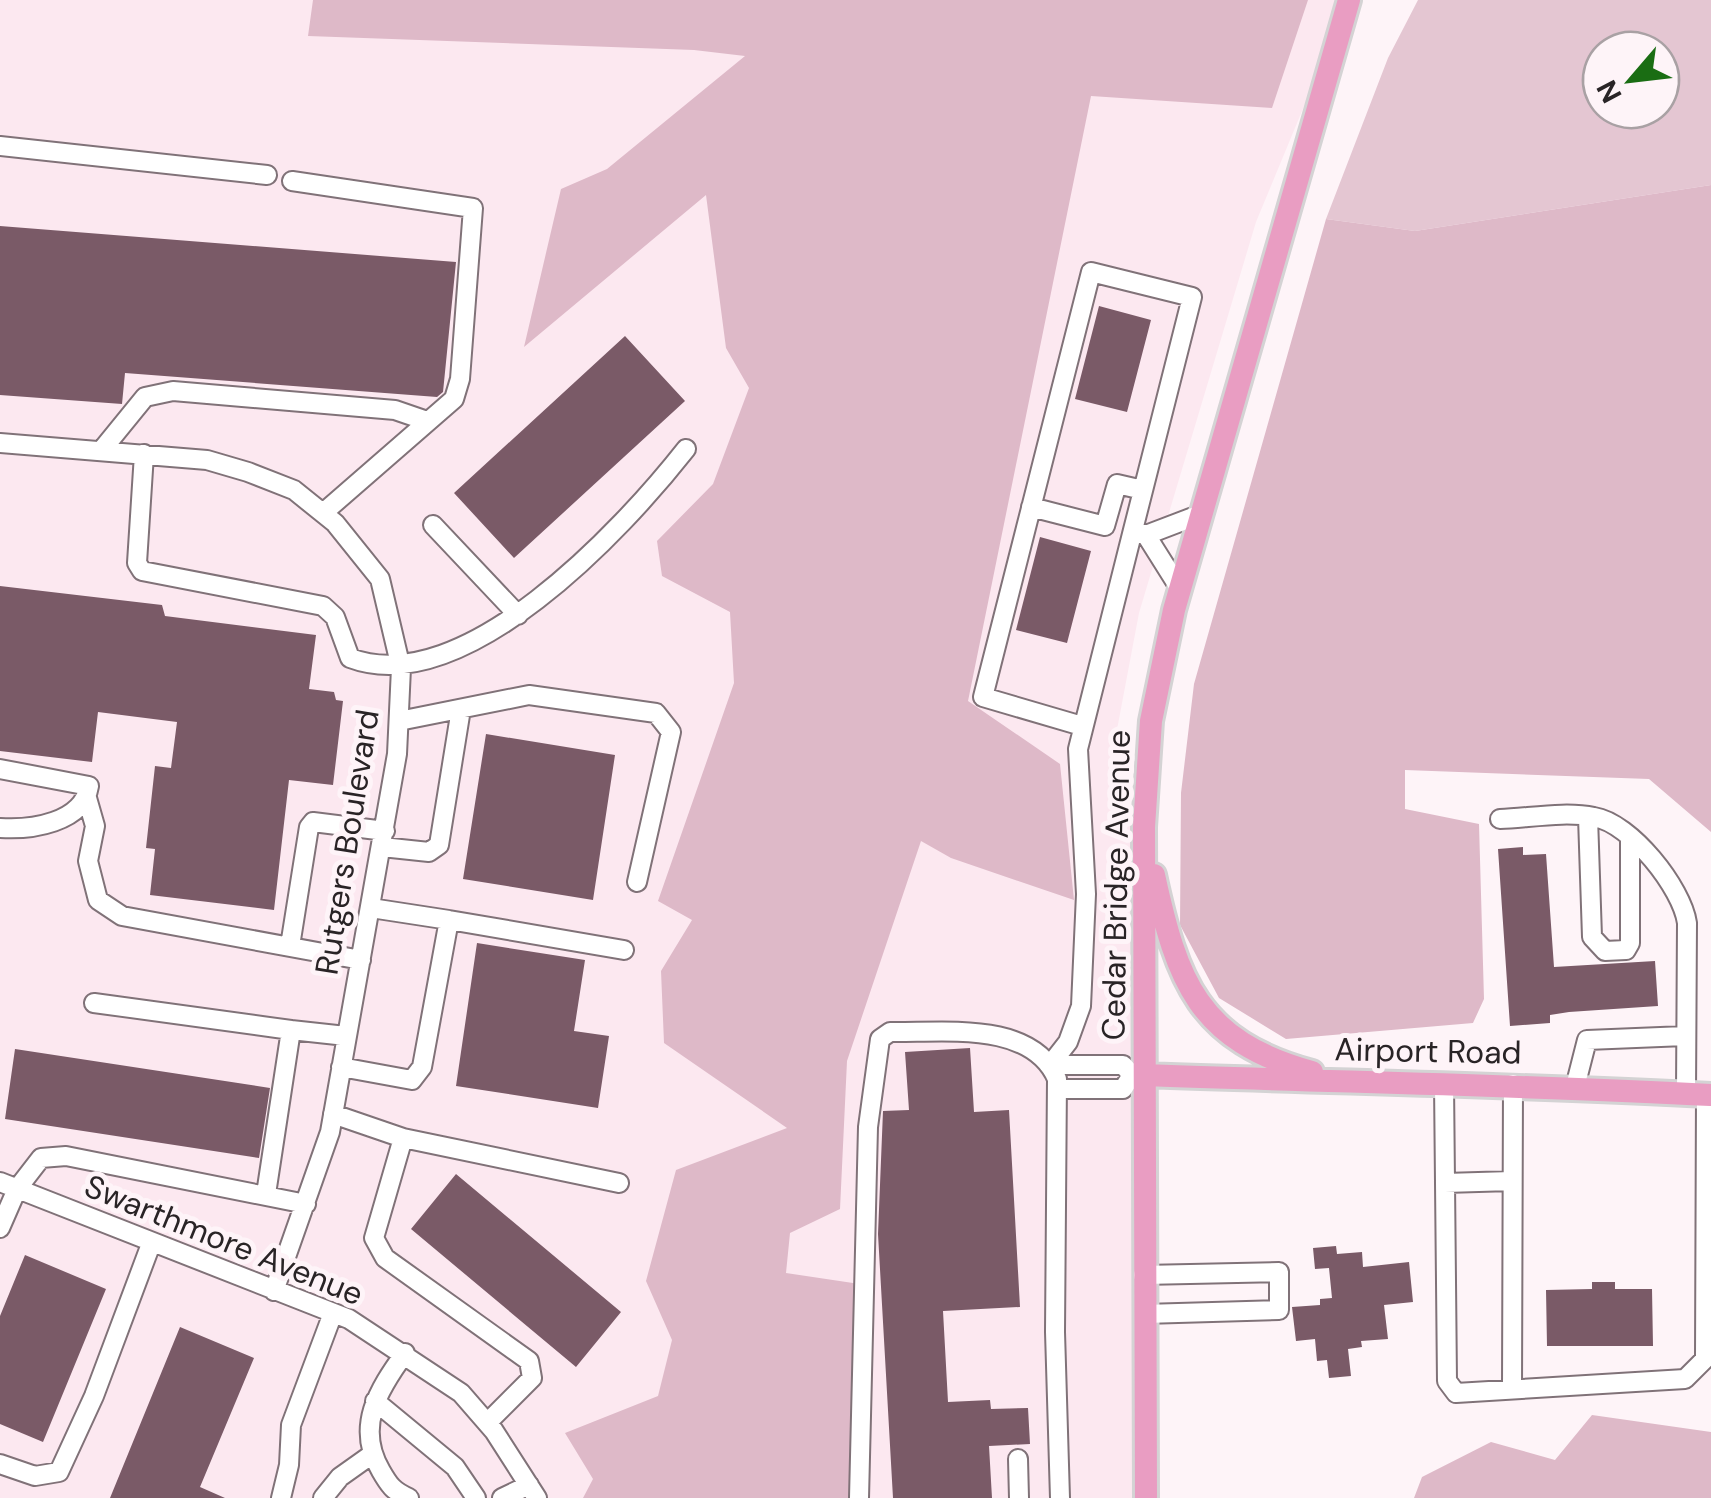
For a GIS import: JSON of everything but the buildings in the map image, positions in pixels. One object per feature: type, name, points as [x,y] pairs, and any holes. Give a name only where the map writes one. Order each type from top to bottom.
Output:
[{"type":"main road","name":"Cedar Bridge Avenue","points":[[1146,1498],[1138,1075],[1144,827],[1151,722],[1180,589],[1349,0]]},
{"type":"main road","points":[[1144,827],[1174,960],[1206,1012],[1232,1036],[1276,1062],[1354,1083]]},
{"type":"main road","name":"Airport Road","points":[[1138,1075],[1512,1084],[1701,1094]]},
{"type":"street","points":[[0,146],[266,175]]},
{"type":"street","points":[[292,181],[473,208],[460,379],[454,398],[323,513]]},
{"type":"street","points":[[1050,1065],[1068,1042],[1084,980],[1084,815],[1078,750],[1082,726],[1139,533],[1143,490],[1192,296],[1092,272],[982,696],[1082,726]]},
{"type":"street","points":[[101,451],[145,397],[173,391],[395,410],[427,421]]},
{"type":"street","name":"Rutgers Boulevard","points":[[0,443],[207,460],[248,472],[294,490],[323,513],[380,579],[401,664],[399,721],[383,839],[333,1114],[274,1291]]},
{"type":"street","points":[[144,454],[137,564],[142,570],[323,606],[334,617],[350,658],[401,664],[470,646],[518,615],[655,488],[686,449]]},
{"type":"street","points":[[1031,507],[1105,526],[1117,484],[1143,490]]},
{"type":"street","points":[[1139,533],[1201,514]]},
{"type":"street","points":[[432,525],[518,615]]},
{"type":"street","points":[[1139,533],[1180,589]]},
{"type":"street","points":[[399,721],[529,695],[656,713],[671,732],[638,882]]},
{"type":"street","points":[[290,946],[309,827],[314,822],[429,852],[439,845],[461,709]]},
{"type":"street","points":[[0,769],[89,786],[87,798],[95,826],[88,861],[98,900],[122,916],[361,960]]},
{"type":"street","points":[[0,828],[26,830],[64,819],[87,798]]},
{"type":"street","points":[[1588,816],[1592,938],[1604,951],[1628,948],[1630,838]]},
{"type":"street","points":[[1444,1083],[1450,1390],[1684,1379],[1698,1371],[1705,1358],[1701,1094],[1685,1036],[1684,902],[1618,826],[1588,816],[1500,819]]},
{"type":"street","points":[[371,908],[624,950]]},
{"type":"street","points":[[340,1067],[406,1080],[417,1078],[448,920]]},
{"type":"street","points":[[94,1002],[346,1036]]},
{"type":"street","points":[[266,1194],[291,1030]]},
{"type":"street","points":[[859,1498],[868,1128],[880,1039],[890,1032],[977,1034],[1022,1044],[1050,1065],[1060,1089],[1055,1332],[1060,1498]]},
{"type":"street","points":[[1575,1087],[1587,1040],[1685,1036]]},
{"type":"street","points":[[1050,1065],[1123,1065],[1138,1075],[1123,1089],[1060,1089]]},
{"type":"street","points":[[1512,1084],[1512,1390]]},
{"type":"street","points":[[333,1114],[402,1138],[619,1184]]},
{"type":"street","points":[[402,1138],[374,1238],[385,1258],[529,1362],[532,1378],[487,1423]]},
{"type":"street","points":[[0,1228],[8,1186],[41,1158],[66,1156],[306,1204]]},
{"type":"street","points":[[1446,1183],[1512,1181]]},
{"type":"street","name":"Swarthmore Avenue","points":[[8,1186],[333,1313],[405,1353],[461,1393],[487,1423],[533,1492]]},
{"type":"street","points":[[0,1464],[35,1476],[59,1472],[94,1396],[151,1244]]},
{"type":"street","points":[[1144,1275],[1279,1272],[1279,1310],[1144,1314]]},
{"type":"street","points":[[281,1498],[289,1465],[291,1425],[333,1313]]},
{"type":"street","points":[[405,1353],[368,1420],[371,1455],[392,1491],[409,1498]]},
{"type":"street","points":[[375,1402],[455,1467],[476,1498]]},
{"type":"street","points":[[323,1498],[340,1477],[371,1455]]},
{"type":"street","points":[[1018,1459],[1018,1498]]},
{"type":"street","points":[[502,1498],[533,1492]]},
{"type":"shaded area","points":[[0,0],[1348,0],[1256,222],[1139,613],[1109,772],[1144,827],[1147,1498],[0,1498]]},
{"type":"shaded area","points":[[313,0],[1308,0],[1272,108],[1091,96],[968,701],[1060,764],[1074,900],[951,858],[921,841],[847,1061],[840,1209],[790,1233],[786,1273],[873,1286],[862,1498],[583,1498],[593,1479],[565,1433],[658,1396],[672,1340],[646,1281],[676,1170],[787,1128],[664,1043],[661,971],[692,920],[658,901],[734,683],[730,612],[662,576],[657,541],[713,484],[749,388],[726,348],[706,195],[524,347],[561,189],[607,169],[745,56],[694,50],[308,36]]},
{"type":"shaded area","points":[[1418,0],[1711,0],[1711,185],[1415,231],[1326,219],[1388,58]]},
{"type":"shaded area","points":[[1711,185],[1711,832],[1649,779],[1405,770],[1405,809],[1479,824],[1484,999],[1473,1023],[1286,1039],[1219,998],[1180,925],[1181,793],[1194,684],[1326,219],[1415,231]]},
{"type":"shaded area","points":[[1592,1415],[1711,1432],[1711,1498],[1414,1498],[1422,1477],[1491,1442],[1555,1460]]}]
